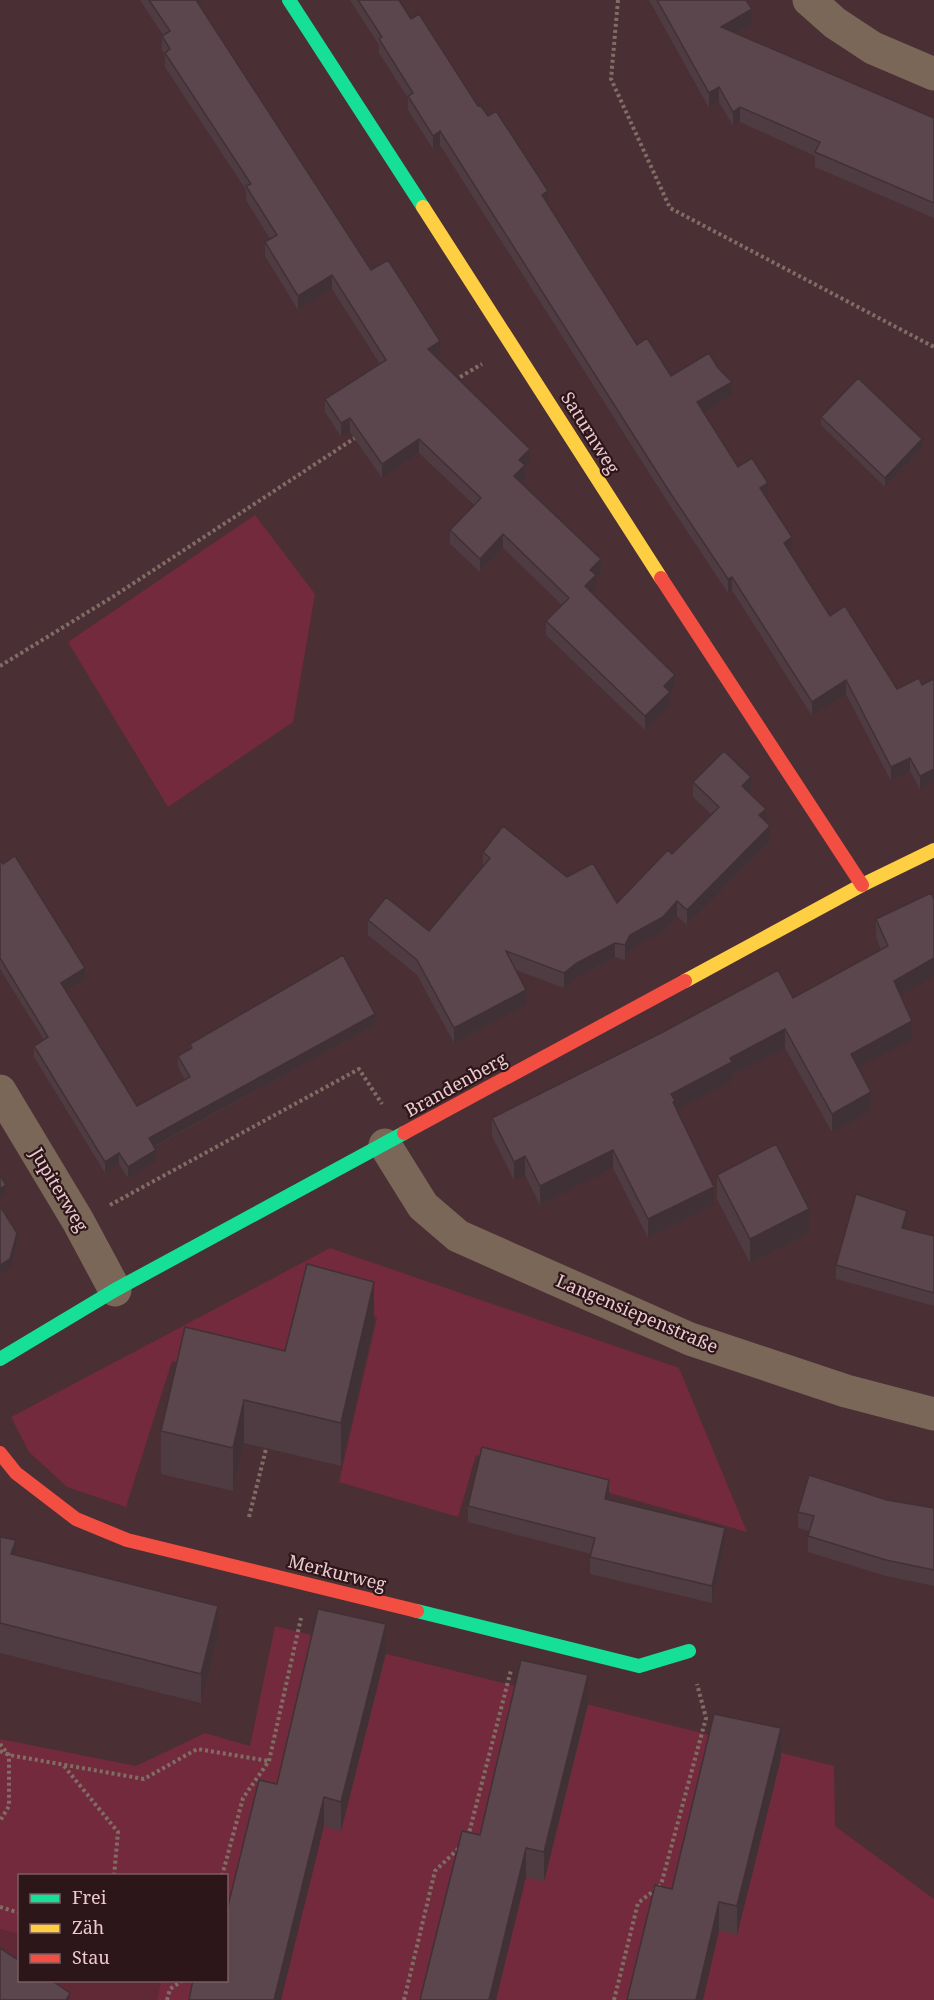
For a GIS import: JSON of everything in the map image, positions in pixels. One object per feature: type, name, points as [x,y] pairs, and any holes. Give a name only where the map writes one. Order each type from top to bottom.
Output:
[{"type":"street","name":"Saturnweg","points":[[289,0],[514,345],[708,654],[862,885]]},
{"type":"street","points":[[809,0],[835,23],[873,48],[934,74]]},
{"type":"street","name":"Brandenberg","points":[[0,1359],[115,1290],[862,885],[934,850]]},
{"type":"street","name":"Jupiterweg","points":[[0,1091],[78,1221],[115,1290]]},
{"type":"street","name":"Langensiepenstraße","points":[[394,1140],[423,1206],[458,1236],[690,1339],[846,1391],[934,1414]]},
{"type":"street","name":"Merkurweg","points":[[0,1453],[16,1473],[76,1519],[127,1540],[639,1666],[689,1652]]},
{"type":"path","points":[[618,0],[610,79],[670,208],[934,347]]},
{"type":"path","points":[[453,381],[514,345]]},
{"type":"path","points":[[0,666],[114,596],[362,433]]},
{"type":"path","points":[[78,1221],[358,1069],[394,1140]]},
{"type":"path","points":[[249,1517],[266,1449]]},
{"type":"path","points":[[222,1874],[243,1798],[269,1761],[308,1585]]},
{"type":"path","points":[[404,2000],[435,1871],[468,1839],[519,1637]]},
{"type":"path","points":[[614,2000],[638,1902],[661,1885],[706,1718],[689,1652]]},
{"type":"path","points":[[0,1744],[9,1755],[9,1806],[0,1821]]},
{"type":"path","points":[[0,1751],[9,1755],[144,1779],[197,1749],[269,1761]]},
{"type":"path","points":[[64,1765],[118,1832],[114,1874]]},
{"type":"path","points":[[0,1907],[18,1912]]},
{"type":"path","points":[[167,2000],[170,1989],[180,1982]]},
{"type":"shaded area","points":[[255,515],[315,594],[293,722],[168,807],[68,642]]},
{"type":"shaded area","points":[[330,1248],[679,1368],[747,1532],[476,1455],[458,1517],[339,1482],[377,1317],[301,1299],[277,1385],[172,1361],[126,1507],[67,1487],[29,1452],[11,1417]]},
{"type":"shaded area","points":[[275,1626],[834,1766],[835,1826],[934,1899],[934,2000],[157,2000],[161,1982],[228,1982],[228,1874],[18,1874],[18,1934],[0,1929],[0,1739],[136,1766],[205,1733],[250,1746]]},
{"type":"shaded area","points":[[0,1929],[18,1934],[18,1982],[161,1982],[157,2000],[0,2000]]},
{"type":"building","points":[[149,0],[196,0],[371,270],[388,260],[440,341],[428,349],[530,449],[519,460],[525,465],[514,476],[601,559],[590,570],[596,575],[585,586],[675,675],[664,686],[670,692],[645,716],[546,621],[569,598],[503,534],[480,559],[450,530],[481,498],[419,439],[382,464],[350,418],[341,423],[325,399],[386,360],[332,275],[298,296],[265,242],[277,235],[246,186],[251,184],[165,53],[170,49],[162,36],[170,31]]},
{"type":"building","points":[[358,0],[399,0],[411,19],[419,14],[478,106],[480,105],[488,116],[496,111],[548,191],[542,195],[637,345],[647,338],[671,376],[709,353],[718,368],[732,382],[697,402],[738,467],[752,458],[768,483],[760,488],[792,537],[784,543],[830,616],[845,606],[897,689],[919,678],[922,685],[934,679],[934,769],[920,776],[910,758],[891,767],[846,680],[812,702],[732,577],[728,579],[669,491],[440,131],[433,136],[408,96],[413,93],[379,39],[382,37]]},
{"type":"building","points":[[657,0],[746,0],[752,9],[721,27],[934,118],[934,203],[815,152],[820,142],[740,107],[733,112],[719,87],[709,93]]},
{"type":"building","points":[[858,378],[922,439],[885,478],[821,417]]},
{"type":"building","points":[[724,751],[751,777],[742,786],[766,809],[759,815],[770,826],[687,910],[677,901],[663,917],[630,935],[625,945],[615,943],[577,963],[564,973],[506,951],[526,990],[454,1028],[417,960],[368,920],[386,897],[429,931],[490,858],[483,852],[503,826],[567,877],[593,863],[617,903],[668,850],[672,854],[719,807],[693,782]]},
{"type":"building","points":[[15,856],[85,968],[61,983],[137,1106],[190,1077],[178,1056],[192,1048],[190,1044],[343,955],[375,1014],[149,1138],[156,1150],[128,1167],[119,1153],[105,1162],[34,1046],[48,1037],[0,958],[0,859],[3,864]]},
{"type":"building","points":[[931,893],[934,899],[934,958],[894,981],[912,1021],[851,1054],[871,1092],[832,1114],[785,1029],[730,1058],[732,1062],[671,1094],[714,1187],[648,1219],[613,1150],[540,1186],[525,1156],[514,1162],[492,1118],[663,1032],[778,970],[793,998],[888,946],[876,919]]},
{"type":"building","points":[[776,1144],[809,1209],[750,1239],[717,1175]]},
{"type":"building","points":[[0,1175],[6,1185],[0,1189]]},
{"type":"building","points":[[856,1194],[907,1211],[902,1228],[934,1236],[934,1293],[836,1265]]},
{"type":"building","points":[[0,1206],[17,1233],[10,1259],[0,1265]]},
{"type":"building","points":[[307,1264],[374,1282],[341,1423],[244,1400],[233,1448],[161,1431],[185,1327],[285,1351]]},
{"type":"building","points":[[482,1447],[609,1480],[605,1499],[725,1528],[712,1586],[590,1557],[595,1538],[468,1506]]},
{"type":"building","points":[[809,1475],[887,1500],[934,1508],[934,1570],[886,1560],[808,1536],[814,1516],[798,1512]]},
{"type":"building","points":[[0,1537],[16,1540],[11,1554],[218,1606],[201,1674],[0,1623]]},
{"type":"building","points":[[318,1609],[386,1624],[341,1802],[324,1797],[274,2000],[189,2000],[193,1982],[228,1982],[228,1906],[259,1780],[277,1784]]},
{"type":"building","points":[[521,1660],[588,1675],[544,1852],[526,1848],[489,2000],[420,2000],[462,1831],[480,1835]]},
{"type":"building","points":[[714,1714],[781,1728],[737,1906],[719,1902],[696,2000],[627,2000],[655,1885],[672,1889]]},
{"type":"building","points":[[0,1948],[18,1960],[18,1982],[54,1982],[70,1993],[66,2000],[0,2000]]},
{"type":"traffic: fast","points":[[289,0],[423,207]]},
{"type":"traffic: fast","points":[[0,1359],[115,1290],[404,1133]]},
{"type":"traffic: fast","points":[[417,1611],[639,1666],[689,1651]]},
{"type":"traffic: slow","points":[[423,207],[661,578]]},
{"type":"traffic: slow","points":[[685,981],[862,885],[934,850]]},
{"type":"traffic: jam","points":[[661,578],[862,885]]},
{"type":"traffic: jam","points":[[404,1133],[685,981]]},
{"type":"traffic: jam","points":[[0,1453],[16,1473],[76,1519],[127,1540],[417,1611]]}]
